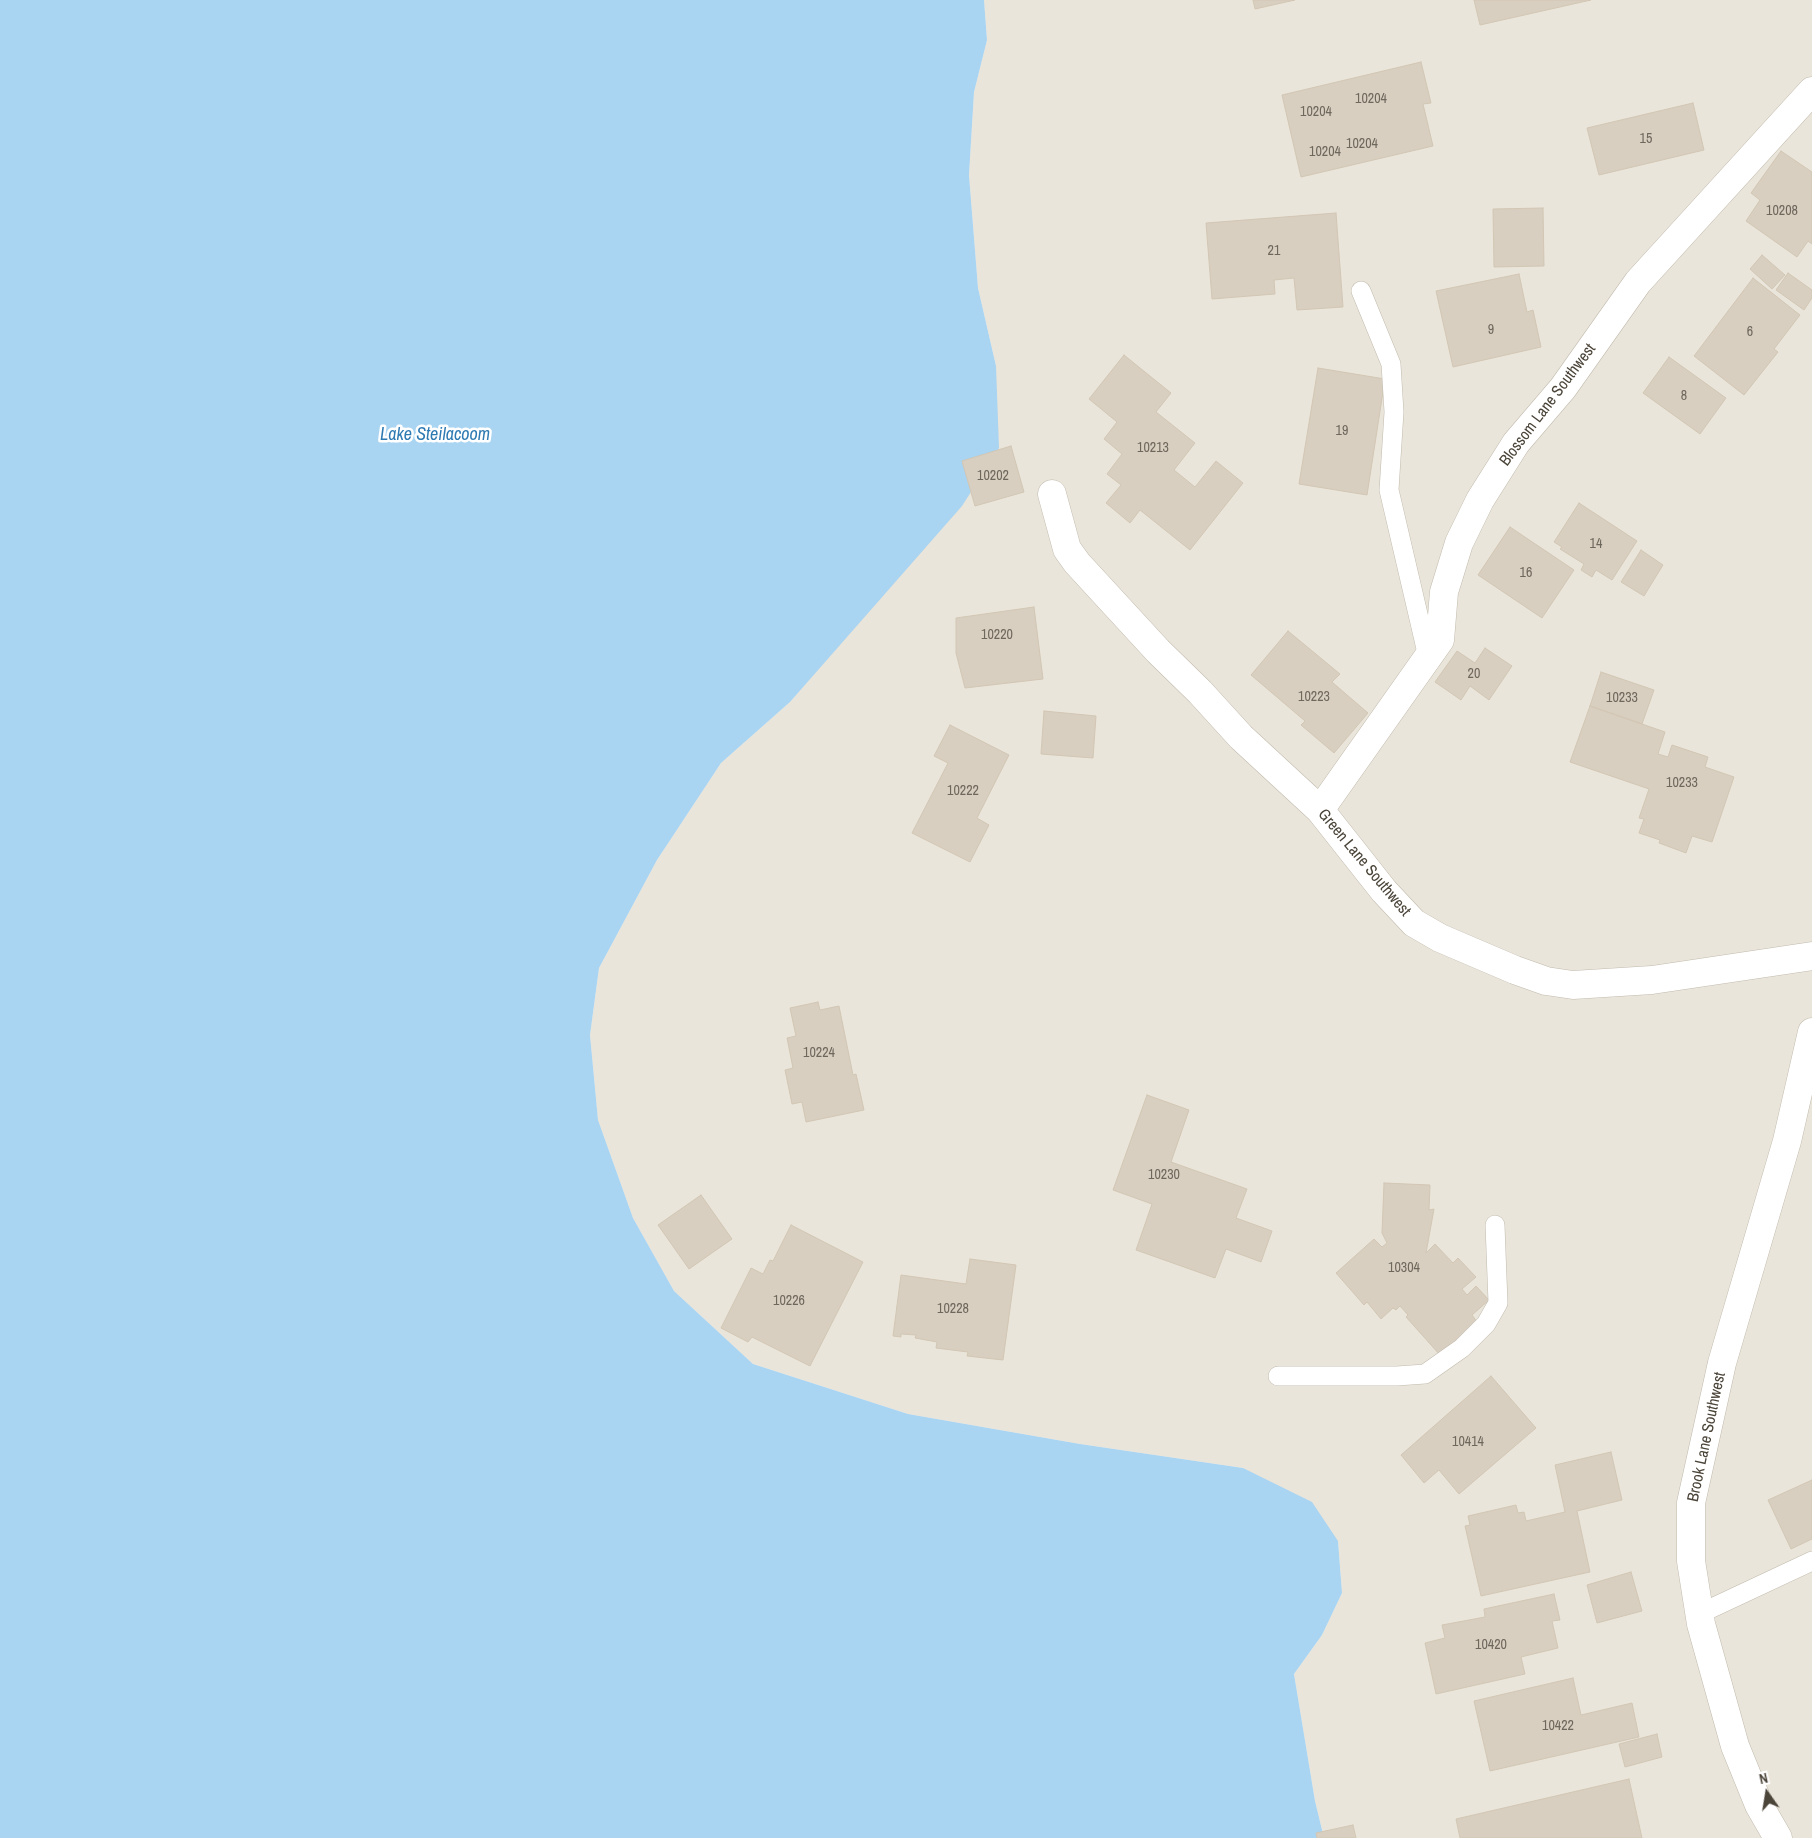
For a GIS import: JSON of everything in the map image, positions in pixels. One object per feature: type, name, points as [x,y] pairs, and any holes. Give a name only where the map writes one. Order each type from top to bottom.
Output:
[{"type":"street","name":"Blossom Lane Southwest","points":[[1320,810],[1440,640],[1444,592],[1459,543],[1480,500],[1516,444],[1563,388],[1638,282],[1812,91]]},
{"type":"street","name":"Green Lane Southwest","points":[[1052,494],[1068,549],[1077,563],[1158,651],[1242,737],[1320,810],[1384,891],[1414,922],[1440,938],[1546,981],[1573,985],[1652,980],[1812,956]]},
{"type":"street","name":"Brook Lane Southwest","points":[[1778,1838],[1759,1805],[1735,1746],[1699,1614],[1691,1561],[1691,1504],[1722,1363],[1787,1141],[1812,1032]]},
{"type":"lane","points":[[1361,291],[1391,364],[1394,412],[1389,490],[1428,657]]},
{"type":"lane","points":[[1278,1376],[1397,1376],[1425,1374],[1462,1348],[1486,1324],[1498,1303],[1495,1226]]},
{"type":"lane","points":[[1699,1614],[1812,1561]]},
{"type":"shaded area","points":[[984,0],[1812,0],[1812,1838],[1324,1838],[1315,1801],[1294,1674],[1322,1635],[1342,1593],[1338,1541],[1243,1468],[1080,1444],[908,1414],[753,1364],[674,1291],[633,1218],[598,1120],[590,1035],[599,968],[657,860],[721,763],[790,702],[874,604],[996,366],[978,288],[969,175],[974,92],[987,40]]},
{"type":"water","name":"Lake Steilacoom","points":[[0,0],[984,0],[987,40],[974,92],[969,175],[978,288],[996,366],[999,448],[962,506],[790,702],[721,763],[657,860],[599,968],[590,1035],[598,1120],[633,1218],[674,1291],[753,1364],[908,1414],[1080,1444],[1243,1468],[1312,1502],[1338,1541],[1342,1593],[1322,1635],[1294,1674],[1315,1801],[1324,1838],[0,1838]]},
{"type":"building","points":[[1253,0],[1295,0],[1255,9]]},
{"type":"building","points":[[1474,0],[1591,0],[1480,25]]},
{"type":"building","points":[[1421,62],[1431,103],[1423,104],[1433,146],[1301,177],[1282,95]]},
{"type":"building","points":[[1693,103],[1704,150],[1599,175],[1587,128]]},
{"type":"building","points":[[1781,151],[1812,172],[1812,244],[1808,241],[1797,257],[1746,221],[1760,200],[1751,193]]},
{"type":"building","points":[[1543,208],[1544,266],[1494,267],[1493,209]]},
{"type":"building","points":[[1336,213],[1343,307],[1297,310],[1294,278],[1274,280],[1275,294],[1212,299],[1206,223]]},
{"type":"building","points":[[1762,255],[1785,275],[1772,289],[1750,269]]},
{"type":"building","points":[[1788,273],[1812,290],[1812,298],[1804,310],[1776,290]]},
{"type":"building","points":[[1519,274],[1527,312],[1533,310],[1541,347],[1453,367],[1436,291]]},
{"type":"building","points":[[1753,278],[1800,315],[1774,349],[1778,352],[1744,395],[1694,356]]},
{"type":"building","points":[[1124,355],[1171,393],[1156,412],[1195,443],[1174,470],[1195,487],[1216,461],[1243,483],[1190,550],[1140,510],[1130,523],[1106,503],[1121,485],[1107,474],[1122,454],[1104,439],[1117,422],[1089,399]]},
{"type":"building","points":[[1669,357],[1726,398],[1700,434],[1643,393]]},
{"type":"building","points":[[1318,368],[1385,379],[1367,495],[1299,484]]},
{"type":"building","points":[[1011,446],[1024,492],[975,506],[962,461]]},
{"type":"building","points":[[1579,503],[1637,541],[1612,580],[1596,570],[1592,577],[1581,570],[1584,564],[1560,549],[1562,547],[1554,542]]},
{"type":"building","points":[[1510,527],[1574,570],[1542,618],[1478,575]]},
{"type":"building","points":[[1641,550],[1663,565],[1644,596],[1621,582]]},
{"type":"building","points":[[1034,607],[1043,679],[965,688],[956,653],[956,618]]},
{"type":"building","points":[[1288,631],[1340,674],[1332,682],[1368,713],[1334,753],[1301,725],[1305,721],[1251,675]]},
{"type":"building","points":[[1485,648],[1512,666],[1489,700],[1470,686],[1461,700],[1435,682],[1457,651],[1475,663]]},
{"type":"building","points":[[1601,672],[1654,690],[1642,724],[1590,706]]},
{"type":"building","points":[[1590,706],[1665,732],[1658,754],[1668,757],[1672,745],[1708,757],[1705,767],[1734,777],[1712,842],[1692,836],[1686,853],[1659,843],[1660,840],[1639,833],[1644,819],[1639,818],[1649,789],[1570,762]]},
{"type":"building","points":[[1044,711],[1096,716],[1093,758],[1041,754]]},
{"type":"building","points":[[950,725],[1009,755],[977,818],[989,825],[970,862],[912,833],[948,763],[934,756]]},
{"type":"building","points":[[818,1002],[820,1010],[839,1006],[853,1075],[856,1074],[864,1110],[806,1122],[802,1102],[792,1104],[785,1070],[793,1068],[787,1038],[796,1036],[790,1008]]},
{"type":"building","points":[[1147,1095],[1189,1110],[1171,1162],[1247,1189],[1236,1218],[1272,1231],[1261,1262],[1226,1249],[1215,1278],[1136,1250],[1152,1204],[1113,1190]]},
{"type":"building","points":[[1384,1183],[1430,1185],[1429,1210],[1434,1209],[1426,1253],[1435,1244],[1453,1263],[1458,1258],[1476,1277],[1462,1289],[1467,1295],[1476,1286],[1489,1300],[1472,1315],[1477,1322],[1440,1355],[1406,1317],[1408,1315],[1400,1306],[1396,1310],[1393,1308],[1381,1319],[1367,1302],[1364,1305],[1336,1273],[1374,1239],[1382,1247],[1387,1243],[1382,1233]]},
{"type":"building","points":[[701,1195],[732,1239],[689,1269],[658,1225]]},
{"type":"building","points":[[791,1225],[863,1262],[810,1366],[752,1337],[748,1342],[721,1328],[751,1268],[763,1274],[770,1260],[773,1261]]},
{"type":"building","points":[[970,1259],[1016,1265],[1003,1360],[967,1356],[968,1352],[936,1348],[937,1342],[915,1338],[916,1335],[901,1334],[901,1337],[893,1336],[901,1275],[966,1284]]},
{"type":"building","points":[[1491,1376],[1536,1428],[1459,1494],[1439,1470],[1424,1483],[1401,1455]]},
{"type":"building","points":[[1611,1452],[1622,1500],[1577,1511],[1590,1572],[1481,1596],[1465,1526],[1470,1525],[1468,1516],[1516,1505],[1518,1513],[1524,1512],[1526,1521],[1565,1512],[1555,1465]]},
{"type":"building","points":[[1812,1480],[1812,1539],[1791,1549],[1768,1500]]},
{"type":"building","points":[[1631,1572],[1642,1611],[1597,1623],[1587,1585]]},
{"type":"building","points":[[1554,1594],[1560,1620],[1552,1621],[1558,1648],[1521,1657],[1525,1674],[1436,1694],[1425,1643],[1445,1638],[1442,1625],[1485,1617],[1484,1609]]},
{"type":"building","points":[[1573,1678],[1581,1715],[1632,1703],[1639,1737],[1490,1771],[1474,1701]]},
{"type":"building","points":[[1657,1734],[1662,1757],[1625,1767],[1619,1744]]},
{"type":"building","points":[[1629,1779],[1642,1838],[1460,1838],[1456,1819]]},
{"type":"building","points":[[1353,1825],[1356,1838],[1317,1838],[1316,1833]]}]
